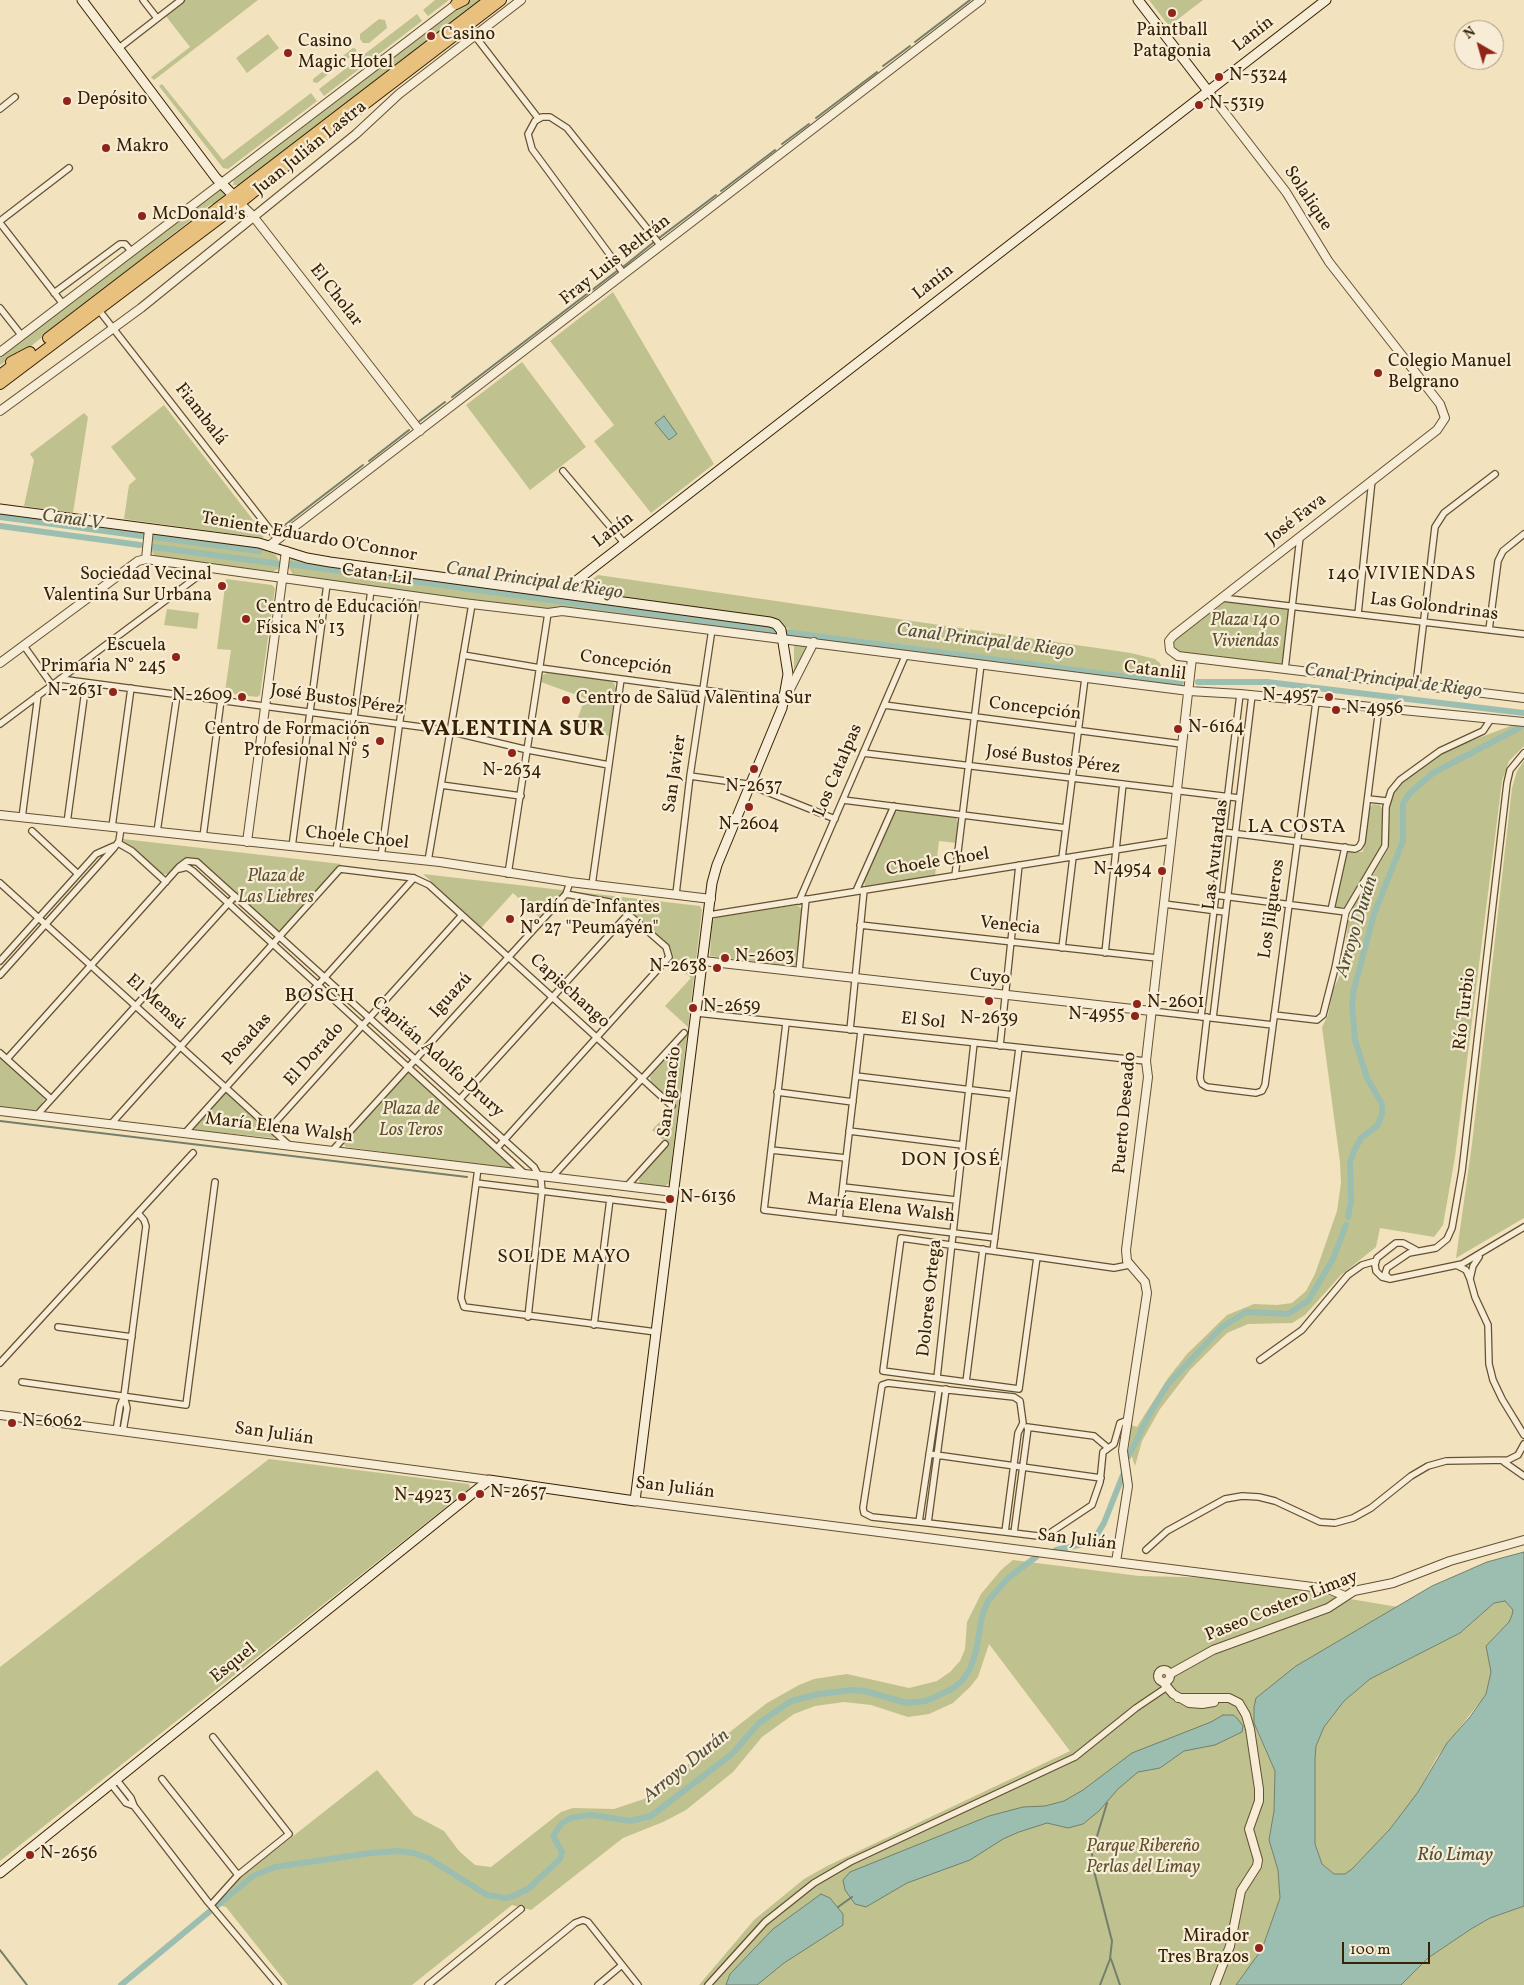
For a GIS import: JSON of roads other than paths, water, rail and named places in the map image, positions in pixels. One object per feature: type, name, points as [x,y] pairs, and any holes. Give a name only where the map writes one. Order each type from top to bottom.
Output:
[{"type":"highway","points":[[0,375],[489,0]]},
{"type":"highway","points":[[0,384],[240,203],[309,147],[501,0]]},
{"type":"highway","points":[[0,368],[30,352]]},
{"type":"main road","name":"El Cholar","points":[[82,0],[189,140],[195,143],[220,175],[223,183],[240,203]]},
{"type":"main road","name":"Solalique","points":[[1138,0],[1208,91]]},
{"type":"main road","name":"Lanín","points":[[565,594],[576,580],[1326,0]]},
{"type":"main road","name":"Teniente Eduardo O'Connor","points":[[0,510],[269,546],[330,562],[770,622],[778,626],[783,638]]},
{"type":"main road","name":"San Ignacio","points":[[635,1500],[715,872],[784,701],[788,674],[783,638]]},
{"type":"main road","name":"San Julián","points":[[489,1480],[635,1500]]},
{"type":"main road","name":"Esquel","points":[[0,1873],[489,1480]]},
{"type":"street","points":[[143,0],[158,18]]},
{"type":"street","points":[[119,48],[181,0]]},
{"type":"street","name":"Juan Julián Lastra","points":[[0,411],[113,328],[356,134],[399,94],[521,0]]},
{"type":"street","name":"Fray Luis Beltrán","points":[[269,546],[981,0]]},
{"type":"street","points":[[0,352],[461,1]]},
{"type":"street","points":[[475,36],[538,118]]},
{"type":"street","name":"Solalique","points":[[1208,91],[1286,192],[1332,267],[1440,404],[1445,418]]},
{"type":"street","points":[[0,109],[15,97]]},
{"type":"street","points":[[624,274],[532,149],[529,130],[538,118],[550,117],[567,128],[661,246]]},
{"type":"street","points":[[63,304],[0,222],[69,168]]},
{"type":"street","name":"El Cholar","points":[[240,203],[253,216],[420,431]]},
{"type":"street","points":[[54,293],[120,244],[125,244],[132,252]]},
{"type":"street","points":[[0,308],[22,336]]},
{"type":"street","name":"Fiambalá","points":[[98,309],[278,540]]},
{"type":"street","name":"José Fava","points":[[1192,658],[1175,655],[1169,647],[1173,636],[1436,430],[1445,418]]},
{"type":"street","points":[[563,471],[624,544]]},
{"type":"street","points":[[1416,685],[1437,522],[1449,508],[1495,474]]},
{"type":"street","points":[[1358,614],[1372,480]]},
{"type":"street","points":[[0,664],[138,562],[146,559],[149,529]]},
{"type":"street","points":[[1489,630],[1498,561],[1503,551],[1524,534]]},
{"type":"street","points":[[1285,669],[1300,537]]},
{"type":"street","points":[[247,842],[286,551]]},
{"type":"street","name":"Catan Lil","points":[[146,559],[472,604],[548,613],[562,611],[783,638]]},
{"type":"street","points":[[0,724],[209,568]]},
{"type":"street","points":[[292,847],[327,584]]},
{"type":"street","points":[[336,852],[371,590]]},
{"type":"street","points":[[382,856],[417,597]]},
{"type":"street","name":"Las Golondrinas","points":[[1222,598],[1524,634]]},
{"type":"street","points":[[428,861],[472,604]]},
{"type":"street","points":[[508,874],[548,613]]},
{"type":"street","name":"San Javier","points":[[676,894],[690,776],[712,629]]},
{"type":"street","name":"Catanlil","points":[[783,638],[1188,692],[1252,695],[1524,722]]},
{"type":"street","name":"San Ignacio","points":[[784,701],[814,642]]},
{"type":"street","points":[[24,646],[52,685]]},
{"type":"street","name":"Los Catalpas","points":[[799,972],[803,900],[835,819],[906,654]]},
{"type":"street","name":"Concepción","points":[[463,655],[540,668],[784,701]]},
{"type":"street","points":[[1192,658],[1524,698]]},
{"type":"street","name":"Puerto Deseado","points":[[1129,1265],[1126,1250],[1148,1077],[1146,1061],[1151,1011],[1192,658]]},
{"type":"street","points":[[955,876],[981,664]]},
{"type":"street","points":[[1062,858],[1085,678]]},
{"type":"street","name":"José Bustos Pérez","points":[[60,679],[450,731],[528,750],[609,764]]},
{"type":"street","points":[[592,885],[621,679]]},
{"type":"street","points":[[67,823],[86,682]]},
{"type":"street","points":[[112,828],[131,688]]},
{"type":"street","points":[[157,832],[177,694]]},
{"type":"street","name":"Las Avutardas","points":[[1207,1017],[1213,911],[1240,694]]},
{"type":"street","points":[[22,818],[38,695]]},
{"type":"street","name":"Las Avutardas","points":[[1252,695],[1228,896],[1207,1017],[1200,1078],[1202,1084],[1207,1087],[1256,1093],[1262,1091]]},
{"type":"street","points":[[203,837],[220,700]]},
{"type":"street","name":"Los Jilgueros","points":[[1262,1091],[1265,1085],[1316,702]]},
{"type":"street","name":"Concepción","points":[[884,705],[1182,744]]},
{"type":"street","points":[[1223,832],[1345,847],[1359,847],[1362,842],[1379,708]]},
{"type":"street","points":[[1274,1015],[1314,1020],[1320,1018],[1324,1013],[1336,968],[1346,912],[1384,850],[1387,801],[1393,788],[1400,780],[1444,749],[1480,733],[1491,719]]},
{"type":"street","name":"José Bustos Pérez","points":[[863,753],[1239,798]]},
{"type":"street","name":"Río Turbio","points":[[1416,1250],[1428,1251],[1436,1248],[1447,1239],[1452,1228],[1462,1171],[1507,783],[1510,770],[1524,753]]},
{"type":"street","points":[[690,776],[751,785],[835,819]]},
{"type":"street","points":[[1105,953],[1123,784]]},
{"type":"street","points":[[441,785],[521,796]]},
{"type":"street","points":[[1368,799],[1387,801]]},
{"type":"street","points":[[843,800],[1066,828]]},
{"type":"street","points":[[856,892],[894,806]]},
{"type":"street","name":"Choele Choel","points":[[0,815],[428,861],[508,874],[711,899]]},
{"type":"street","points":[[0,975],[117,844],[121,828]]},
{"type":"street","points":[[32,832],[78,874]]},
{"type":"street","name":"Choele Choel","points":[[709,915],[1171,841]]},
{"type":"street","points":[[0,961],[98,852],[117,844],[132,851],[166,882]]},
{"type":"street","points":[[1331,910],[1345,847]]},
{"type":"street","points":[[1062,948],[1073,857]]},
{"type":"street","name":"Capitán Adolfo Drury","points":[[177,870],[188,862],[196,862],[528,1160],[539,1176],[542,1191],[528,1317]]},
{"type":"street","points":[[1000,1046],[1019,865]]},
{"type":"street","name":"Capitán Adolfo Drury","points":[[177,870],[183,867],[190,869],[526,1174]]},
{"type":"street","name":"Choele Choel","points":[[280,936],[340,869],[414,878],[423,881]]},
{"type":"street","points":[[7,1059],[177,870]]},
{"type":"street","name":"Posadas","points":[[185,1133],[414,878]]},
{"type":"street","name":"Capischango","points":[[423,881],[672,1106]]},
{"type":"street","name":"Iguazú","points":[[332,1151],[566,894],[570,882]]},
{"type":"street","name":"El Mensú","points":[[0,883],[290,1146]]},
{"type":"street","points":[[850,1030],[864,890]]},
{"type":"street","points":[[497,1148],[667,962],[670,954],[666,947],[629,913],[609,902],[566,894]]},
{"type":"street","points":[[1215,894],[1346,912]]},
{"type":"street","points":[[37,1115],[235,896]]},
{"type":"street","points":[[1164,904],[1225,912]]},
{"type":"street","points":[[460,1099],[629,913]]},
{"type":"street","name":"El Dorado","points":[[271,1127],[462,915]]},
{"type":"street","name":"Venecia","points":[[860,925],[1157,958]]},
{"type":"street","points":[[111,1124],[280,936]]},
{"type":"street","name":"Cuyo","points":[[703,961],[1273,1025]]},
{"type":"street","name":"El Sol","points":[[697,1013],[1146,1061]]},
{"type":"street","points":[[786,1023],[771,1150],[846,1158]]},
{"type":"street","points":[[839,1219],[861,1031]]},
{"type":"street","points":[[552,1177],[684,1033]]},
{"type":"street","name":"Dolores Ortega","points":[[937,1378],[974,1042]]},
{"type":"street","points":[[993,1250],[1019,1048]]},
{"type":"street","points":[[0,1052],[51,1099]]},
{"type":"street","points":[[856,1076],[1013,1095]]},
{"type":"street","points":[[777,1092],[853,1102]]},
{"type":"street","name":"María Elena Walsh","points":[[0,1111],[674,1192]]},
{"type":"street","points":[[849,1131],[962,1145]]},
{"type":"street","points":[[628,1186],[665,1144]]},
{"type":"street","name":"María Elena Walsh","points":[[771,1150],[764,1210],[994,1238]]},
{"type":"street","points":[[0,1363],[193,1153]]},
{"type":"street","points":[[478,1168],[461,1298],[462,1305],[470,1310],[656,1332]]},
{"type":"street","points":[[22,1382],[186,1405],[215,1182]]},
{"type":"street","points":[[476,1182],[672,1207]]},
{"type":"street","points":[[843,1187],[956,1200]]},
{"type":"street","points":[[594,1324],[610,1199]]},
{"type":"street","points":[[120,1431],[120,1406],[124,1396],[146,1226],[138,1213]]},
{"type":"street","points":[[1416,1250],[1399,1242],[1379,1256],[1375,1268],[1379,1274],[1390,1280],[1456,1266],[1468,1262],[1524,1226]]},
{"type":"street","name":"María Elena Walsh","points":[[937,1378],[883,1371],[901,1238],[1114,1268],[1129,1265]]},
{"type":"street","points":[[966,1382],[983,1249]]},
{"type":"street","points":[[1390,1280],[1385,1276],[1386,1270],[1405,1255],[1416,1250]]},
{"type":"street","points":[[1470,1279],[1474,1266],[1484,1251]]},
{"type":"street","points":[[937,1378],[1019,1389],[1037,1257]]},
{"type":"street","points":[[1260,1360],[1302,1330],[1348,1275],[1362,1265],[1376,1261]]},
{"type":"street","points":[[1116,1562],[1128,1486],[1123,1455],[1148,1293],[1146,1282],[1129,1265]]},
{"type":"street","points":[[1456,1266],[1464,1268],[1470,1279],[1475,1297],[1488,1325],[1489,1364],[1493,1380],[1506,1406],[1524,1434]]},
{"type":"street","points":[[58,1327],[132,1337]]},
{"type":"street","points":[[1014,1533],[1025,1426],[1020,1400],[1014,1397],[888,1383],[882,1385],[863,1508],[866,1515],[919,1522],[1014,1533],[1041,1536],[1051,1534],[1092,1505],[1101,1478],[1102,1455],[1107,1447],[1114,1444],[1120,1423],[1128,1420]]},
{"type":"street","points":[[919,1522],[939,1389]]},
{"type":"street","points":[[928,1523],[946,1390]]},
{"type":"street","name":"San Julián","points":[[0,1415],[489,1480]]},
{"type":"street","points":[[1025,1426],[1094,1436],[1107,1447]]},
{"type":"street","points":[[1006,1532],[1018,1433],[1025,1426]]},
{"type":"street","points":[[1502,1461],[1518,1455],[1524,1444]]},
{"type":"street","points":[[929,1454],[1101,1478]]},
{"type":"street","points":[[1146,1550],[1167,1531],[1225,1499],[1242,1496],[1259,1497],[1275,1501],[1320,1522],[1335,1523],[1353,1518],[1371,1508],[1411,1476],[1436,1463],[1471,1459],[1502,1461],[1511,1465],[1524,1476]]},
{"type":"street","name":"San Julián","points":[[635,1500],[1328,1589],[1345,1596]]},
{"type":"street","name":"Paseo Costero Limay","points":[[1165,1684],[1158,1678],[1159,1672],[1166,1670],[1170,1674],[1213,1650],[1324,1609],[1358,1589],[1393,1583],[1445,1563],[1524,1540]]},
{"type":"street","points":[[708,1985],[765,1922],[814,1883],[850,1862],[1075,1756],[1087,1749],[1165,1684],[1178,1698],[1198,1704],[1226,1698],[1239,1703],[1250,1729],[1259,1793],[1249,1832],[1258,1863],[1241,1891],[1230,1946],[1215,1985]]},
{"type":"street","points":[[211,1905],[238,1875],[286,1838],[289,1832],[213,1737]]},
{"type":"street","points":[[162,1779],[238,1875]]},
{"type":"street","points":[[113,1782],[131,1798],[134,1806],[211,1905],[278,1985]]},
{"type":"street","points":[[428,1985],[521,1909]]},
{"type":"street","points":[[499,1985],[581,1920],[588,1922],[638,1985]]},
{"type":"street","points":[[598,1985],[622,1965]]},
{"type":"water","points":[[664,416],[677,434],[669,440],[655,423]]},
{"type":"water","name":"Río Limay","points":[[1524,1552],[1524,1906],[1490,1918],[1471,1929],[1428,1958],[1401,1985],[1236,1985],[1262,1949],[1280,1898],[1278,1870],[1269,1840],[1274,1811],[1275,1771],[1254,1723],[1256,1698],[1296,1666],[1432,1586],[1487,1562]],"holes":[[[1505,1601],[1513,1610],[1509,1622],[1486,1646],[1491,1672],[1486,1694],[1470,1717],[1447,1743],[1418,1792],[1390,1829],[1352,1869],[1345,1874],[1334,1874],[1322,1864],[1315,1844],[1315,1759],[1316,1746],[1324,1727],[1344,1701],[1370,1679],[1460,1633],[1494,1603]]]},
{"type":"water","points":[[1223,1715],[1233,1715],[1237,1718],[1243,1726],[1242,1732],[1215,1745],[1184,1751],[1160,1768],[1138,1772],[1118,1789],[1099,1811],[1083,1824],[1068,1828],[1047,1823],[1019,1832],[1003,1839],[970,1860],[907,1883],[866,1907],[855,1904],[845,1890],[843,1880],[850,1872],[989,1816],[1023,1807],[1045,1806],[1064,1801],[1083,1790],[1132,1753],[1211,1722]]},
{"type":"water","points":[[821,1894],[830,1898],[843,1914],[843,1925],[784,1963],[757,1985],[726,1985],[730,1974],[773,1929]]},
{"type":"waterway","points":[[915,42],[970,0]]},
{"type":"waterway","points":[[883,66],[910,46]]},
{"type":"waterway","points":[[816,118],[877,72]]},
{"type":"waterway","points":[[782,144],[809,124]]},
{"type":"waterway","points":[[721,191],[775,150]]},
{"type":"waterway","points":[[659,238],[716,195]]},
{"type":"waterway","points":[[623,267],[654,242]]},
{"type":"waterway","points":[[452,397],[617,271]]},
{"type":"waterway","points":[[417,423],[445,402]]},
{"type":"waterway","points":[[369,461],[409,430]]},
{"type":"waterway","points":[[277,531],[363,465]]},
{"type":"waterway","name":"Canal Principal de Riego","points":[[0,517],[142,536]]},
{"type":"waterway","name":"Canal V","points":[[0,526],[140,545]]},
{"type":"waterway","name":"Canal Principal de Riego","points":[[154,537],[259,551]]},
{"type":"waterway","name":"Canal V","points":[[154,547],[280,564]]},
{"type":"waterway","name":"Canal Principal de Riego","points":[[289,564],[775,631]]},
{"type":"waterway","name":"Canal Principal de Riego","points":[[786,632],[1159,681],[1181,682]]},
{"type":"waterway","name":"Canal Principal de Riego","points":[[1198,682],[1267,682],[1524,713]]},
{"type":"waterway","name":"Arroyo Durán","points":[[1348,1217],[1351,1201],[1350,1162],[1361,1138],[1378,1125],[1382,1114],[1382,1104],[1367,1078],[1355,1040],[1352,1005],[1354,989],[1374,914],[1403,841],[1403,804],[1409,794],[1433,773],[1521,727]]},
{"type":"waterway","points":[[0,1121],[467,1177]]},
{"type":"waterway","name":"Arroyo Durán","points":[[1128,1457],[1149,1415],[1168,1384],[1222,1327],[1246,1312],[1288,1314],[1308,1301],[1333,1259],[1346,1225]]},
{"type":"waterway","name":"Arroyo Durán","points":[[1056,1550],[1083,1544],[1098,1533],[1104,1523],[1123,1475]]},
{"type":"waterway","name":"Arroyo Durán","points":[[218,1905],[253,1876],[275,1867],[371,1853],[399,1851],[428,1858],[487,1895],[506,1898],[514,1896],[529,1888],[560,1859],[562,1852],[553,1836],[562,1823],[571,1818],[592,1815],[630,1821],[651,1816],[732,1754],[759,1723],[791,1701],[819,1694],[852,1690],[865,1691],[907,1703],[926,1701],[952,1689],[962,1681],[970,1669],[976,1652],[982,1616],[988,1601],[1008,1578],[1036,1557]]},
{"type":"waterway","points":[[1100,1985],[1110,1959],[1112,1941],[1093,1867],[1092,1853],[1107,1803]]},
{"type":"waterway","points":[[838,1907],[852,1897]]},
{"type":"waterway","name":"Arroyo Durán","points":[[121,1985],[209,1912]]},
{"type":"waterway","points":[[0,1950],[27,1985]]},
{"type":"waterway","points":[[1111,1959],[1120,1985]]},
{"type":"place","name":"Paintball Patagonia","points":[[1172,13]]},
{"type":"place","name":"Casino","points":[[431,36]]},
{"type":"place","name":"Casino Magic Hotel","points":[[288,53]]},
{"type":"place","name":"N-5324","points":[[1219,77]]},
{"type":"place","name":"Depósito","points":[[67,101]]},
{"type":"place","name":"N-5319","points":[[1199,105]]},
{"type":"place","name":"Makro","points":[[106,148]]},
{"type":"place","name":"McDonald's","points":[[142,216]]},
{"type":"place","name":"Colegio Manuel Belgrano","points":[[1378,373]]},
{"type":"place","name":"Sociedad Vecinal Valentina Sur Urbana","points":[[222,586]]},
{"type":"place","name":"Centro de Educación Física N° 13","points":[[246,619]]},
{"type":"place","name":"Escuela Primaria N° 245","points":[[176,657]]},
{"type":"place","name":"N-2631","points":[[113,692]]},
{"type":"place","name":"N-2609","points":[[242,697]]},
{"type":"place","name":"N-4957","points":[[1329,697]]},
{"type":"place","name":"Centro de Salud Valentina Sur","points":[[566,700]]},
{"type":"place","name":"N-4956","points":[[1336,710]]},
{"type":"place","name":"N-6164","points":[[1178,729]]},
{"type":"place","name":"Centro de Formación Profesional N° 5","points":[[380,741]]},
{"type":"place","name":"N-2634","points":[[512,753]]},
{"type":"place","name":"N-2637","points":[[754,769]]},
{"type":"place","name":"N-2604","points":[[749,807]]},
{"type":"place","name":"N-4954","points":[[1162,871]]},
{"type":"place","name":"Jardín de Infantes N° 27 \"Peumayén\"","points":[[510,919]]},
{"type":"place","name":"N-2603","points":[[725,958]]},
{"type":"place","name":"N-2638","points":[[717,968]]},
{"type":"place","name":"N-2639","points":[[989,1001]]},
{"type":"place","name":"N-2601","points":[[1137,1004]]},
{"type":"place","name":"N-2659","points":[[693,1008]]},
{"type":"place","name":"N-4955","points":[[1135,1016]]},
{"type":"place","name":"N-6136","points":[[670,1199]]},
{"type":"place","name":"N-6062","points":[[12,1423]]},
{"type":"place","name":"N-2657","points":[[480,1494]]},
{"type":"place","name":"N-4923","points":[[462,1497]]},
{"type":"place","name":"N-2656","points":[[30,1855]]},
{"type":"place","name":"Mirador Tres Brazos","points":[[1259,1948]]},
{"type":"district","name":"140 VIVIENDAS","points":[[1402,576]]},
{"type":"district","name":"VALENTINA SUR","points":[[513,731]]},
{"type":"district","name":"LA COSTA","points":[[1297,828]]},
{"type":"district","name":"BOSCH","points":[[320,997]]},
{"type":"district","name":"DON JOSÉ","points":[[951,1161]]},
{"type":"district","name":"SOL DE MAYO","points":[[564,1259]]},
{"type":"park label","name":"Plaza 140 Viviendas","points":[[1245,632]]},
{"type":"park label","name":"Plaza de Las Liebres","points":[[276,888]]},
{"type":"park label","name":"Plaza de Los Teros","points":[[411,1121]]},
{"type":"park label","name":"Parque Ribereño Perlas del Limay","points":[[1143,1858]]}]
